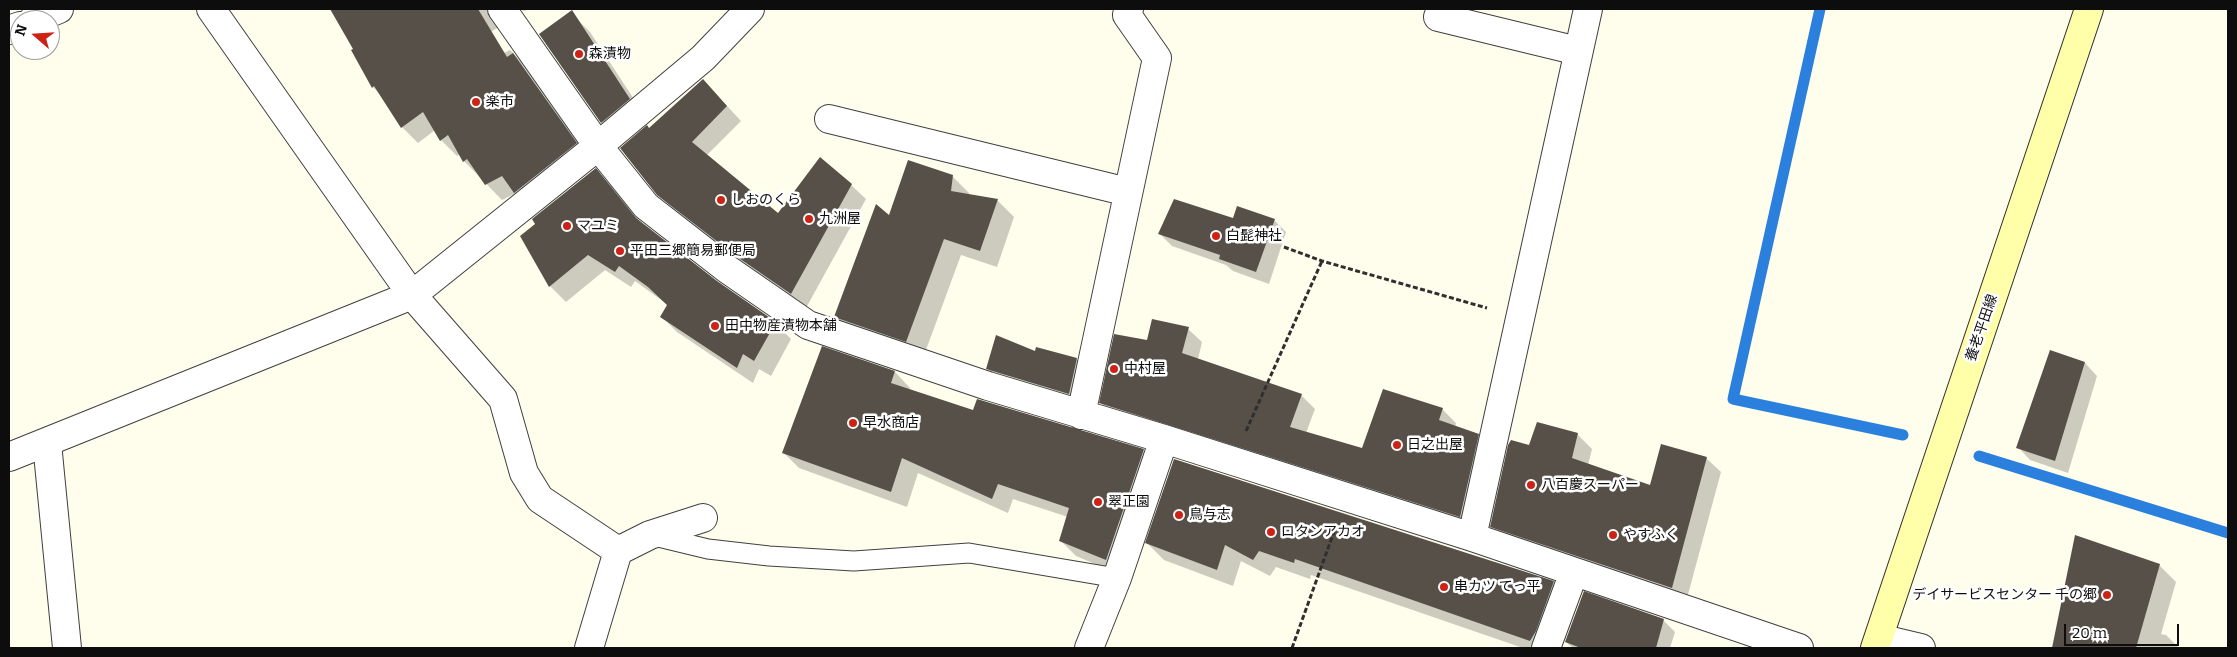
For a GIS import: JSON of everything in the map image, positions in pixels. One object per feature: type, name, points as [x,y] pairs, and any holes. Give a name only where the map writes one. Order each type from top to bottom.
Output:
[{"type":"main road","name":"養老平田線","points":[[1877,643],[2089,9]]},
{"type":"street","points":[[211,9],[412,295],[503,399],[524,473],[540,500],[618,551]]},
{"type":"street","points":[[502,9],[598,146],[646,206],[726,269],[808,325],[988,386],[1472,537],[1799,648]]},
{"type":"street","points":[[9,457],[412,295],[598,146],[703,58],[750,9]]},
{"type":"street","points":[[1081,415],[1157,58],[1128,15],[1129,9]]},
{"type":"street","points":[[1472,537],[1588,9]]},
{"type":"street","points":[[1438,16],[1578,51]]},
{"type":"street","points":[[829,119],[1128,192]]},
{"type":"street","points":[[1089,648],[1117,578],[1164,440]]},
{"type":"street","points":[[47,443],[67,648]]},
{"type":"street","points":[[589,648],[618,551],[650,535],[703,518]]},
{"type":"street","points":[[1546,648],[1574,572]]},
{"type":"street","points":[[1877,643],[1922,648]]},
{"type":"lane","points":[[650,535],[708,549],[769,556],[854,561],[969,553],[1117,578]]},
{"type":"path","points":[[1284,247],[1322,261],[1520,318]]},
{"type":"path","points":[[1232,461],[1322,261]]},
{"type":"path","points":[[1292,648],[1346,497]]},
{"type":"building","points":[[330,9],[478,9],[507,57],[513,53],[577,143],[514,193],[502,176],[485,185],[467,159],[463,162],[448,135],[440,141],[423,112],[401,128],[374,86],[372,88],[351,50],[353,49]]},
{"type":"building","points":[[572,10],[630,99],[601,123],[539,34]]},
{"type":"building","points":[[703,79],[727,106],[692,142],[778,213],[820,157],[852,184],[791,294],[736,256],[657,195],[620,148],[647,125],[649,128]]},
{"type":"building","points":[[908,160],[953,175],[951,191],[998,199],[980,251],[944,239],[906,342],[834,317],[876,204],[889,215]]},
{"type":"building","points":[[596,168],[636,218],[717,281],[776,322],[754,361],[743,354],[737,368],[660,317],[667,305],[648,287],[619,266],[615,272],[588,255],[549,287],[520,236],[535,224],[532,219]]},
{"type":"building","name":"白髭神社","points":[[1174,199],[1233,218],[1237,206],[1275,219],[1256,272],[1219,259],[1220,255],[1158,234]]},
{"type":"building","points":[[1152,319],[1189,327],[1182,353],[1302,394],[1290,427],[1362,448],[1383,389],[1443,408],[1439,420],[1479,434],[1460,517],[1099,403],[1114,334],[1147,340]]},
{"type":"building","points":[[996,335],[1035,351],[1036,347],[1077,358],[1069,394],[986,369]]},
{"type":"building","points":[[822,346],[895,371],[891,383],[973,410],[977,399],[1144,449],[1106,560],[1059,541],[1069,508],[998,484],[992,499],[902,458],[891,492],[782,453]]},
{"type":"building","points":[[2050,350],[2085,362],[2055,461],[2016,448]]},
{"type":"building","points":[[1537,422],[1578,433],[1572,458],[1650,485],[1661,444],[1707,457],[1672,588],[1490,527],[1508,445],[1511,440],[1529,445]]},
{"type":"building","points":[[1174,459],[1554,581],[1536,631],[1530,641],[1295,559],[1294,563],[1259,551],[1253,560],[1225,545],[1217,570],[1145,543]]},
{"type":"building","name":"デイサービスセンター 千の郷","points":[[2075,535],[2160,564],[2136,648],[2052,648]]},
{"type":"building","points":[[1584,591],[1664,619],[1656,648],[1581,648],[1565,642]]},
{"type":"waterway","points":[[1820,9],[1733,399],[1903,435]]},
{"type":"waterway","points":[[1979,456],[2228,533]]},
{"type":"place","name":"森漬物","points":[[579,54]]},
{"type":"place","name":"楽市","points":[[476,102]]},
{"type":"place","name":"しおのくら","points":[[721,200]]},
{"type":"place","name":"九洲屋","points":[[809,219]]},
{"type":"place","name":"マユミ","points":[[567,226]]},
{"type":"place","name":"白髭神社","points":[[1216,236]]},
{"type":"place","name":"平田三郷簡易郵便局","points":[[620,251]]},
{"type":"place","name":"田中物産漬物本舗","points":[[715,326]]},
{"type":"place","name":"中村屋","points":[[1114,369]]},
{"type":"place","name":"早水商店","points":[[853,423]]},
{"type":"place","name":"日之出屋","points":[[1397,445]]},
{"type":"place","name":"八百慶スーパー","points":[[1531,485]]},
{"type":"place","name":"翠正園","points":[[1098,502]]},
{"type":"place","name":"鳥与志","points":[[1179,515]]},
{"type":"place","name":"ロタンアカオ","points":[[1271,532]]},
{"type":"place","name":"やすふく","points":[[1613,535]]},
{"type":"place","name":"串カツ てっ平","points":[[1444,587]]},
{"type":"place","name":"デイサービスセンター 千の郷","points":[[2107,595]]}]
